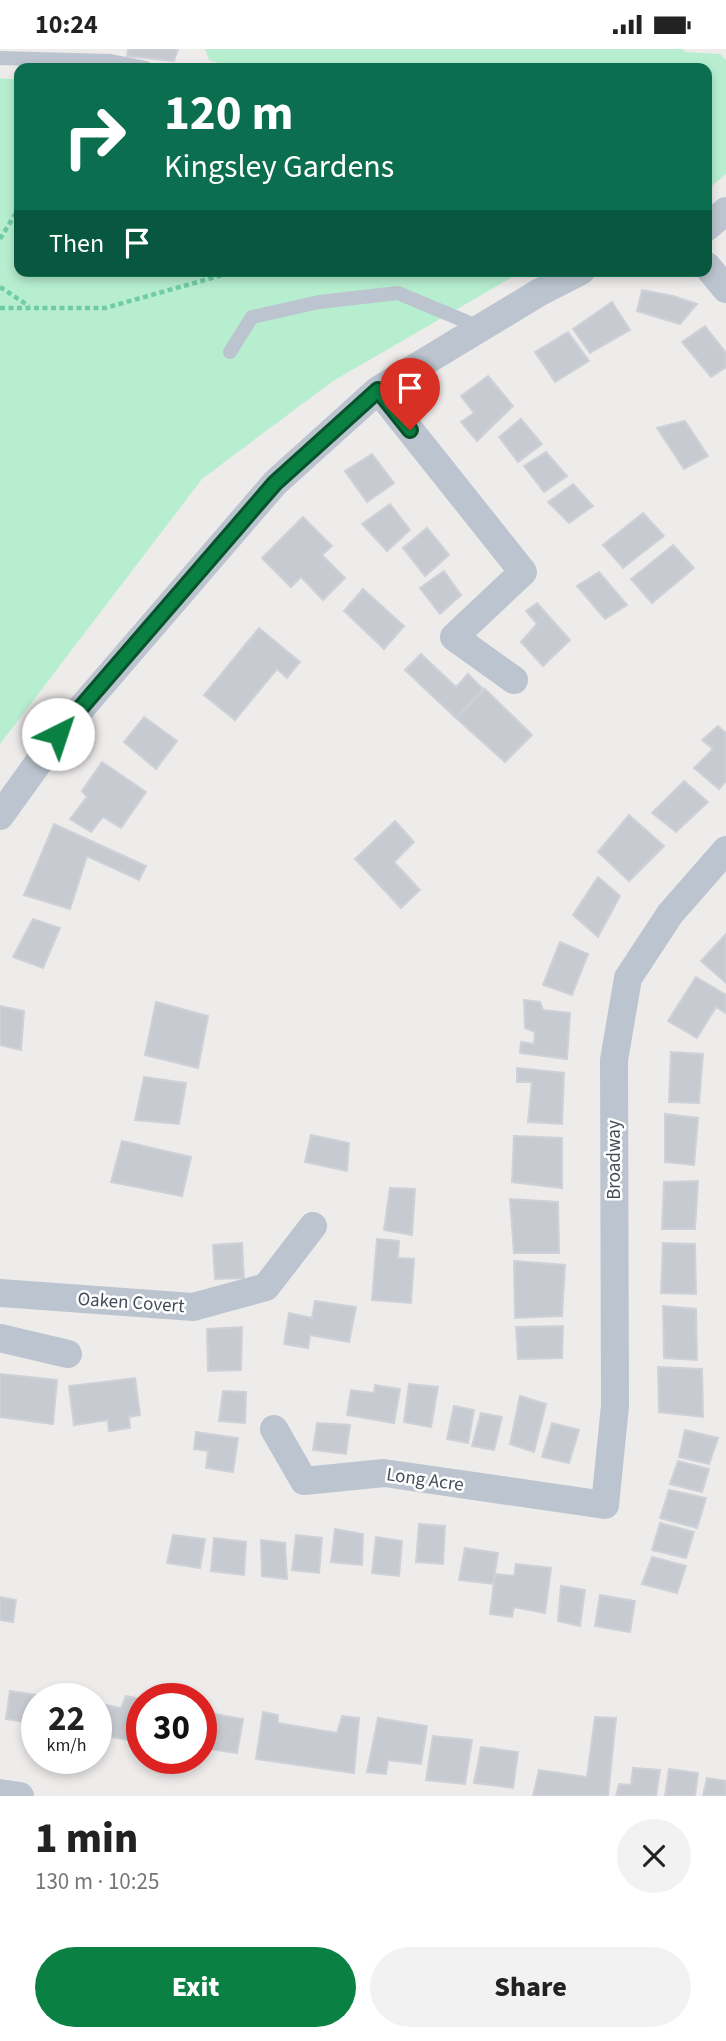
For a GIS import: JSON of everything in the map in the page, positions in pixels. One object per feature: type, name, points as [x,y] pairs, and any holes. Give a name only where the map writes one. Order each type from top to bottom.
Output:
[{"type":"street","points":[[712,223],[726,211]]},
{"type":"street","points":[[712,272],[726,289]]},
{"type":"street","points":[[0,816],[58,734],[275,483],[378,390],[479,327],[570,277]]},
{"type":"street","points":[[378,390],[523,572],[454,637],[514,680]]},
{"type":"street","name":"Broadway","points":[[605,1505],[615,1406],[614,1060],[628,978],[670,914],[726,850]]},
{"type":"street","name":"Oaken Covert","points":[[0,1293],[192,1307],[266,1287],[313,1226]]},
{"type":"street","points":[[0,1338],[68,1354]]},
{"type":"street","name":"Long Acre","points":[[274,1429],[304,1481],[384,1473],[605,1505]]},
{"type":"street","points":[[0,1793],[20,1796]]},
{"type":"lane","points":[[0,58],[121,63]]},
{"type":"lane","points":[[230,352],[252,317],[319,302],[398,293],[479,327]]},
{"type":"path","points":[[0,239],[14,216]]},
{"type":"path","points":[[0,308],[105,308],[216,277]]},
{"type":"path","points":[[0,287],[30,307]]},
{"type":"green space","points":[[205,49],[683,49],[685,52],[720,54],[726,60],[726,174],[712,186],[712,63],[219,63],[209,60]]},
{"type":"green space","points":[[0,78],[14,79],[14,277],[513,277],[333,381],[202,479],[0,744]]},
{"type":"building","points":[[128,49],[178,49],[174,61],[127,56]]},
{"type":"building","points":[[642,290],[697,304],[680,324],[637,311]]},
{"type":"building","points":[[612,302],[630,330],[590,353],[573,329]]},
{"type":"building","points":[[705,326],[726,353],[726,367],[711,377],[682,342]]},
{"type":"building","points":[[568,332],[589,361],[555,382],[535,352]]},
{"type":"building","points":[[488,376],[513,406],[477,441],[461,422],[474,413],[461,396]]},
{"type":"building","points":[[521,419],[542,444],[518,462],[499,437]]},
{"type":"building","points":[[685,421],[708,456],[684,469],[657,428]]},
{"type":"building","points":[[546,452],[567,476],[544,492],[524,466]]},
{"type":"building","points":[[372,454],[394,483],[367,502],[345,471]]},
{"type":"building","points":[[573,484],[593,506],[569,523],[548,502]]},
{"type":"building","points":[[390,504],[410,530],[387,551],[362,524]]},
{"type":"building","points":[[643,513],[664,536],[623,568],[603,545]]},
{"type":"building","points":[[303,517],[332,546],[322,555],[345,578],[323,600],[301,577],[291,587],[262,558]]},
{"type":"building","points":[[427,528],[449,555],[425,576],[403,548]]},
{"type":"building","points":[[673,545],[694,568],[652,603],[631,579]]},
{"type":"building","points":[[444,571],[461,595],[440,614],[420,588]]},
{"type":"building","points":[[599,572],[627,605],[605,619],[577,586]]},
{"type":"building","points":[[363,589],[404,626],[384,649],[344,611]]},
{"type":"building","points":[[537,603],[570,640],[543,666],[521,642],[537,624],[526,611]]},
{"type":"building","points":[[259,628],[300,662],[287,678],[277,669],[235,720],[204,695]]},
{"type":"building","points":[[421,654],[456,687],[468,674],[483,689],[456,718],[405,670]]},
{"type":"building","points":[[485,689],[532,735],[505,762],[456,718]]},
{"type":"building","points":[[144,717],[177,741],[156,769],[124,742]]},
{"type":"building","points":[[718,726],[726,733],[726,781],[719,789],[694,768],[713,749],[702,740]]},
{"type":"building","points":[[102,762],[146,792],[121,828],[103,817],[91,832],[70,819],[87,797],[82,791]]},
{"type":"building","points":[[684,781],[708,802],[676,832],[652,813]]},
{"type":"building","points":[[629,815],[664,846],[629,881],[598,852]]},
{"type":"building","points":[[395,821],[414,842],[394,862],[420,890],[401,908],[355,859]]},
{"type":"building","points":[[54,824],[146,866],[139,880],[87,856],[70,909],[24,895]]},
{"type":"building","points":[[598,877],[620,896],[598,937],[573,915]]},
{"type":"building","points":[[33,919],[60,928],[43,968],[13,957]]},
{"type":"building","points":[[726,934],[726,983],[701,961]]},
{"type":"building","points":[[560,942],[588,954],[572,995],[543,985]]},
{"type":"building","points":[[696,977],[726,995],[726,1013],[716,1007],[697,1038],[668,1021]]},
{"type":"building","points":[[524,1000],[540,1002],[543,1010],[570,1013],[567,1059],[520,1053],[521,1042],[534,1044],[535,1032],[525,1028]]},
{"type":"building","points":[[156,1002],[208,1016],[198,1068],[145,1055]]},
{"type":"building","points":[[0,1006],[24,1011],[21,1050],[0,1045]]},
{"type":"building","points":[[671,1052],[703,1054],[699,1103],[669,1102]]},
{"type":"building","points":[[517,1068],[564,1073],[562,1124],[528,1122],[532,1082],[517,1082]]},
{"type":"building","points":[[144,1077],[186,1083],[179,1124],[135,1120]]},
{"type":"building","points":[[665,1114],[698,1118],[694,1165],[665,1162]]},
{"type":"building","points":[[311,1135],[349,1143],[347,1171],[305,1162]]},
{"type":"building","points":[[514,1136],[562,1138],[562,1188],[512,1182]]},
{"type":"building","points":[[122,1141],[191,1157],[182,1196],[111,1182]]},
{"type":"building","points":[[698,1181],[695,1229],[662,1229],[664,1182]]},
{"type":"building","points":[[390,1188],[415,1189],[412,1235],[384,1230]]},
{"type":"building","points":[[510,1199],[558,1202],[559,1253],[514,1253]]},
{"type":"building","points":[[377,1239],[399,1241],[398,1258],[414,1259],[411,1303],[372,1300]]},
{"type":"building","points":[[242,1243],[244,1278],[215,1279],[213,1245]]},
{"type":"building","points":[[663,1243],[695,1244],[696,1294],[661,1293]]},
{"type":"building","points":[[514,1261],[565,1265],[562,1316],[515,1318]]},
{"type":"building","points":[[315,1301],[356,1307],[349,1342],[310,1335],[308,1348],[284,1344],[289,1313],[312,1318]]},
{"type":"building","points":[[663,1306],[696,1309],[697,1360],[664,1358]]},
{"type":"building","points":[[563,1326],[562,1358],[518,1359],[516,1327]]},
{"type":"building","points":[[242,1327],[241,1370],[208,1371],[207,1329]]},
{"type":"building","points":[[658,1367],[702,1369],[703,1417],[659,1412]]},
{"type":"building","points":[[0,1374],[57,1380],[53,1424],[0,1417]]},
{"type":"building","points":[[135,1378],[140,1415],[129,1417],[130,1428],[109,1431],[108,1420],[74,1425],[69,1386]]},
{"type":"building","points":[[409,1384],[438,1387],[431,1427],[404,1422]]},
{"type":"building","points":[[375,1385],[400,1389],[394,1423],[347,1415],[351,1390],[374,1393]]},
{"type":"building","points":[[223,1391],[246,1392],[245,1423],[219,1421]]},
{"type":"building","points":[[520,1396],[546,1404],[534,1452],[510,1444]]},
{"type":"building","points":[[454,1406],[474,1410],[468,1443],[447,1439]]},
{"type":"building","points":[[481,1413],[502,1417],[494,1450],[472,1446]]},
{"type":"building","points":[[317,1423],[350,1425],[346,1454],[313,1450]]},
{"type":"building","points":[[552,1423],[579,1430],[569,1463],[542,1457]]},
{"type":"building","points":[[685,1430],[718,1438],[709,1464],[679,1457]]},
{"type":"building","points":[[196,1432],[238,1438],[233,1472],[206,1468],[208,1451],[194,1449]]},
{"type":"building","points":[[678,1461],[709,1469],[702,1492],[670,1484]]},
{"type":"building","points":[[669,1490],[706,1498],[697,1528],[660,1518]]},
{"type":"building","points":[[660,1523],[694,1532],[686,1558],[652,1550]]},
{"type":"building","points":[[419,1524],[445,1526],[443,1564],[416,1562]]},
{"type":"building","points":[[335,1529],[363,1534],[362,1565],[331,1562]]},
{"type":"building","points":[[173,1535],[205,1539],[200,1568],[167,1563]]},
{"type":"building","points":[[296,1535],[322,1538],[319,1573],[292,1570]]},
{"type":"building","points":[[376,1537],[402,1541],[399,1576],[372,1573]]},
{"type":"building","points":[[214,1538],[246,1542],[244,1575],[211,1571]]},
{"type":"building","points":[[261,1540],[285,1543],[287,1579],[262,1576]]},
{"type":"building","points":[[465,1548],[498,1553],[493,1584],[459,1580]]},
{"type":"building","points":[[652,1557],[686,1566],[677,1593],[642,1584]]},
{"type":"building","points":[[516,1564],[551,1568],[545,1613],[514,1607],[512,1617],[490,1614],[495,1574],[514,1576]]},
{"type":"building","points":[[561,1586],[585,1590],[580,1626],[558,1621]]},
{"type":"building","points":[[600,1595],[635,1601],[630,1632],[595,1626]]},
{"type":"building","points":[[0,1597],[16,1600],[13,1622],[0,1620]]},
{"type":"building","points":[[10,1691],[21,1693],[21,1721],[6,1719]]},
{"type":"building","points":[[126,1696],[126,1740],[112,1737],[112,1706],[121,1708]]},
{"type":"building","points":[[263,1712],[278,1715],[278,1723],[337,1733],[342,1716],[359,1718],[354,1773],[256,1759]]},
{"type":"building","points":[[217,1714],[243,1719],[237,1753],[217,1750]]},
{"type":"building","points":[[595,1717],[616,1718],[608,1796],[533,1796],[539,1770],[587,1777]]},
{"type":"building","points":[[378,1718],[427,1726],[421,1764],[388,1760],[386,1774],[367,1772]]},
{"type":"building","points":[[433,1736],[472,1740],[465,1784],[426,1780]]},
{"type":"building","points":[[481,1747],[518,1752],[513,1788],[474,1783]]},
{"type":"building","points":[[633,1768],[660,1770],[656,1796],[616,1796],[619,1784],[631,1785]]},
{"type":"building","points":[[669,1769],[698,1773],[695,1796],[665,1796]]},
{"type":"building","points":[[707,1778],[726,1781],[726,1796],[703,1796]]},
{"type":"route","points":[[58,734],[275,483],[378,390],[410,430]]}]
